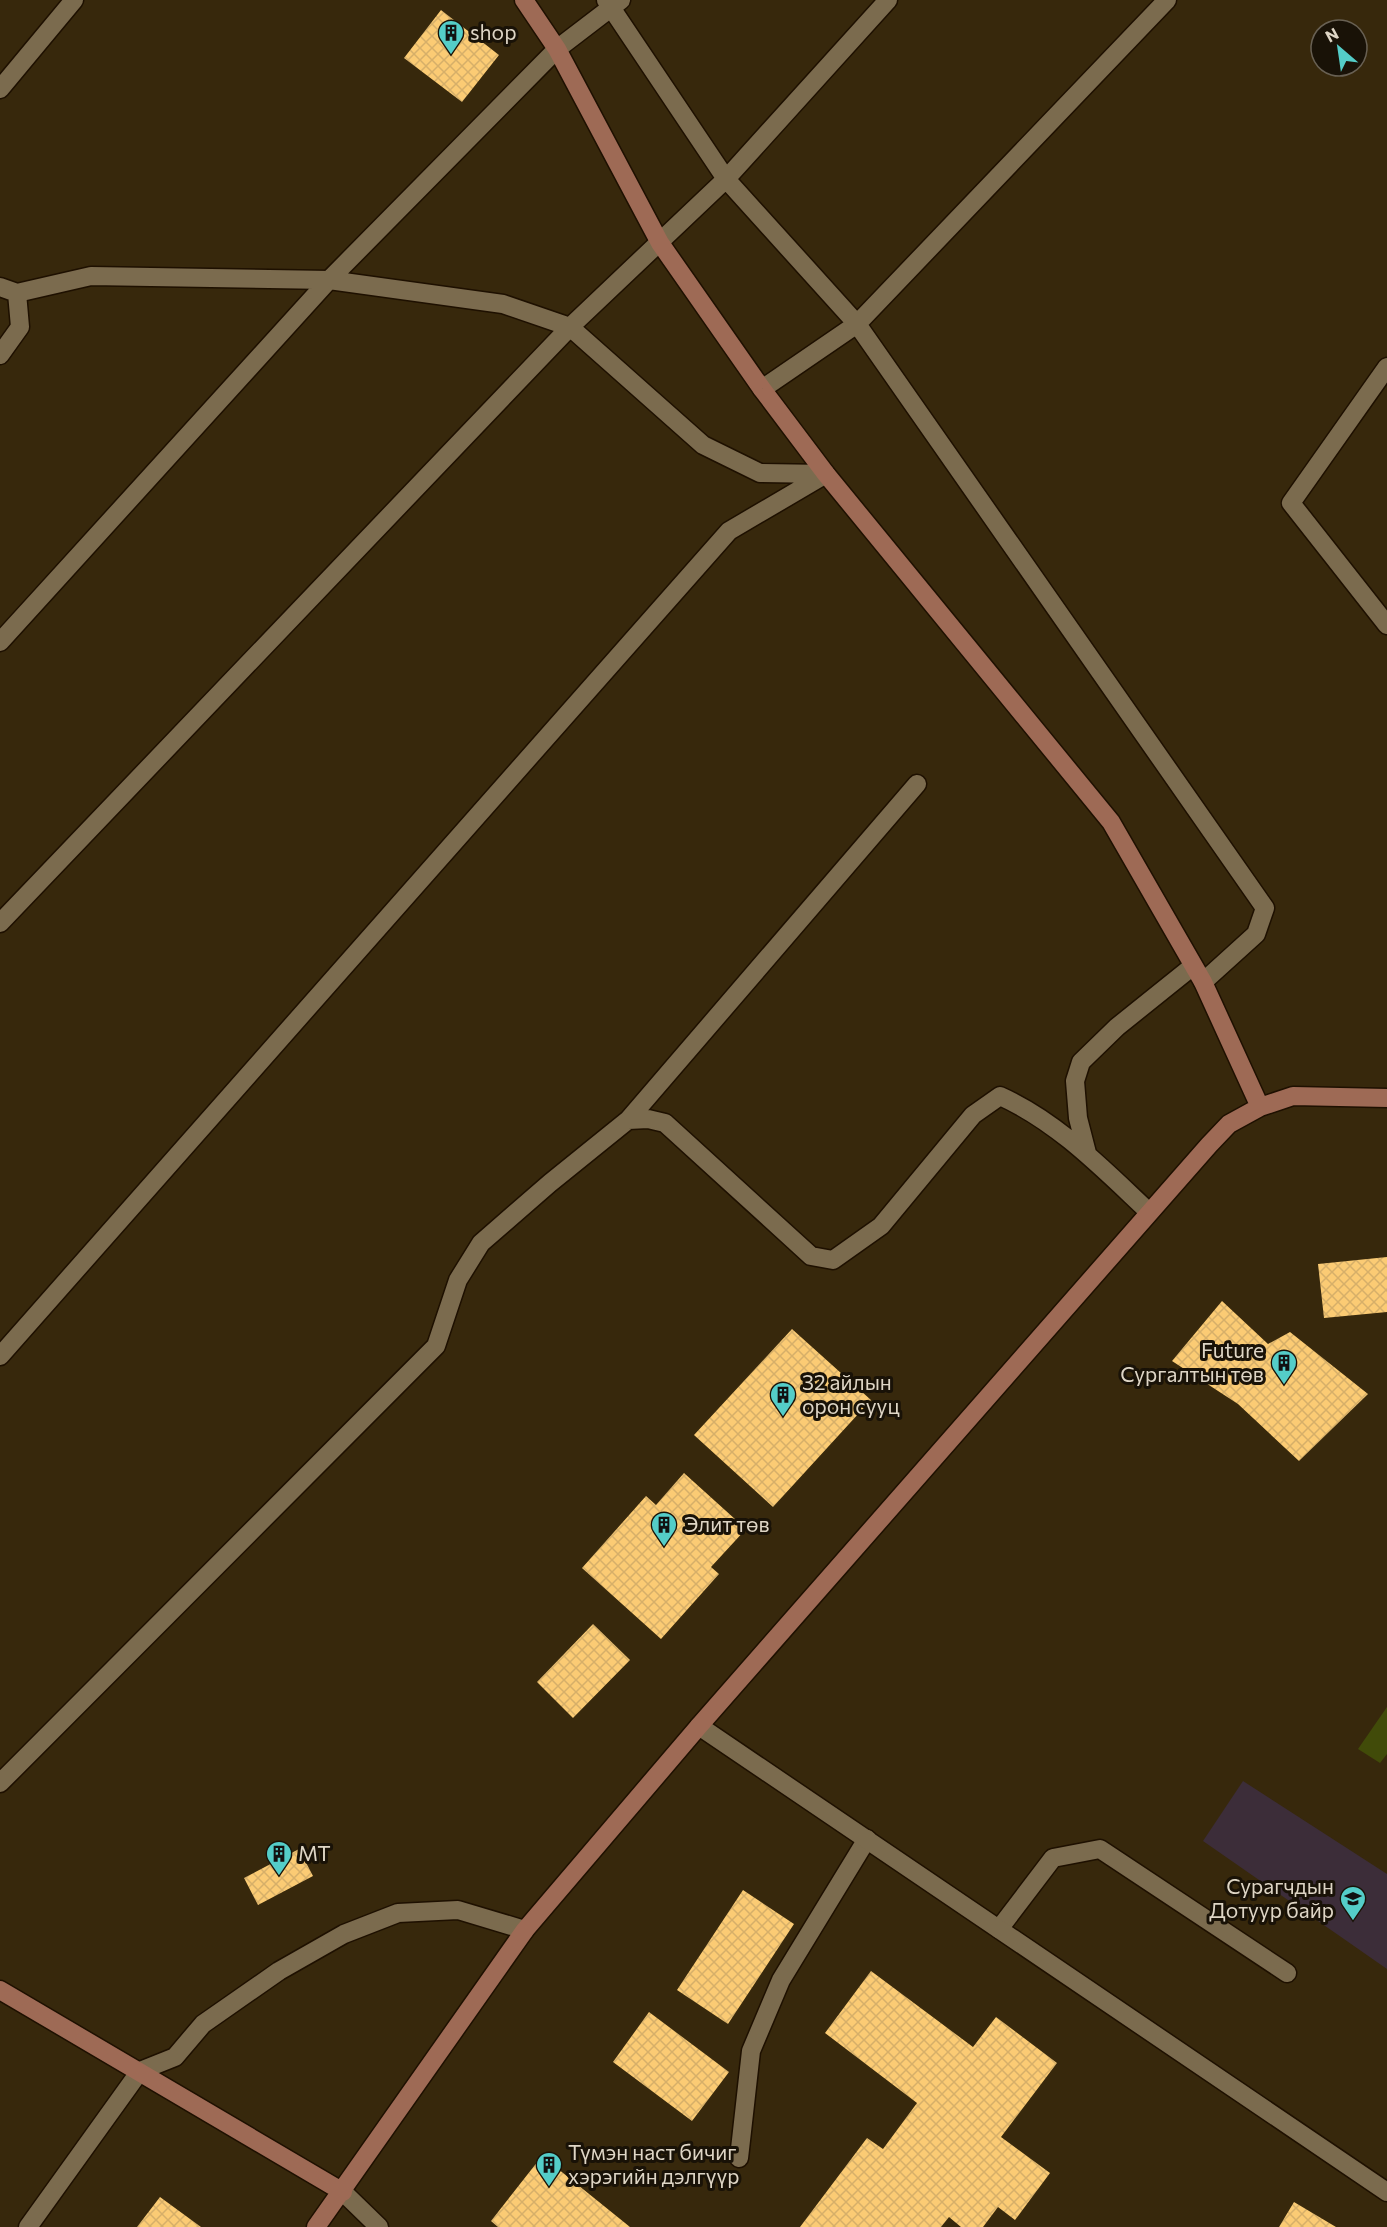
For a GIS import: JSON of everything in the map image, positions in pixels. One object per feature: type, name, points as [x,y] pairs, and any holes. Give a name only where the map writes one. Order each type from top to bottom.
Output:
[{"type":"street","points":[[0,89],[74,0]]},
{"type":"street","points":[[524,0],[557,49],[660,243],[762,389],[826,474],[1111,822],[1198,974],[1260,1107]]},
{"type":"street","points":[[0,923],[570,327],[726,179],[888,0]]},
{"type":"street","points":[[762,389],[857,324],[1167,0]]},
{"type":"street","points":[[0,642],[329,280],[557,49],[613,3],[726,179],[857,324],[1265,908],[1256,934],[1117,1027],[1082,1062],[1075,1081],[1078,1118],[1087,1153]]},
{"type":"street","points":[[0,355],[20,327],[9,290],[92,276],[329,280],[503,304],[570,327],[703,446],[760,473],[826,474]]},
{"type":"street","points":[[1387,367],[1291,503],[1387,625]]},
{"type":"street","points":[[0,1356],[729,531],[826,474]]},
{"type":"street","points":[[0,1783],[436,1346],[458,1280],[482,1242],[628,1120],[917,784]]},
{"type":"street","points":[[628,1120],[648,1119],[665,1123],[811,1256],[833,1260],[881,1226],[973,1115],[1000,1096],[1027,1108],[1087,1153],[1149,1212]]},
{"type":"street","points":[[316,2227],[343,2192],[525,1930],[699,1726],[1149,1212],[1229,1124],[1260,1107],[1293,1096],[1387,1098]]},
{"type":"street","points":[[699,1726],[1387,2192]]},
{"type":"street","points":[[739,2158],[751,2051],[781,1980],[867,1839]]},
{"type":"street","points":[[999,1929],[1053,1858],[1100,1849],[1287,1973]]},
{"type":"street","points":[[28,2227],[140,2071],[175,2057],[203,2024],[279,1971],[344,1934],[398,1912],[458,1910],[525,1930]]},
{"type":"street","points":[[0,1990],[343,2192],[379,2227]]},
{"type":"shaded area","name":"Сурагчдын Дотуур байр","points":[[1243,1781],[1387,1874],[1387,1969],[1203,1841]]},
{"type":"green space","points":[[1387,1707],[1387,1754],[1380,1763],[1358,1749]]},
{"type":"building","name":"shop","points":[[441,10],[499,55],[462,102],[404,58]]},
{"type":"building","points":[[1387,1257],[1387,1312],[1324,1318],[1318,1264]]},
{"type":"building","name":"Future Сургалтын төв","points":[[1222,1301],[1268,1344],[1290,1332],[1368,1394],[1299,1461],[1238,1404],[1172,1361]]},
{"type":"building","name":"32 айлын орон сууц","points":[[792,1329],[871,1400],[773,1507],[694,1435]]},
{"type":"building","name":"Элит төв","points":[[684,1473],[746,1529],[711,1567],[719,1574],[661,1639],[582,1568],[646,1496],[656,1505]]},
{"type":"building","points":[[593,1624],[630,1660],[573,1718],[537,1682]]},
{"type":"building","name":"MT","points":[[299,1849],[313,1876],[258,1905],[244,1878]]},
{"type":"building","points":[[743,1890],[794,1924],[728,2024],[677,1990]]},
{"type":"building","points":[[871,1971],[973,2047],[996,2017],[1057,2063],[1001,2137],[1050,2173],[1015,2220],[998,2207],[983,2227],[961,2227],[949,2217],[941,2227],[800,2227],[867,2138],[883,2149],[917,2103],[825,2033]]},
{"type":"building","points":[[649,2012],[729,2072],[692,2121],[613,2062]]},
{"type":"building","name":"Түмэн наст бичиг хэрэгийн дэлгүүр","points":[[542,2156],[630,2227],[498,2227],[491,2221]]},
{"type":"building","points":[[160,2197],[201,2227],[137,2227]]},
{"type":"building","points":[[1294,2202],[1336,2227],[1279,2227]]},
{"type":"place","name":"shop","points":[[451,56]]},
{"type":"place","name":"Future Сургалтын төв","points":[[1284,1386]]},
{"type":"place","name":"32 айлын орон сууц","points":[[783,1418]]},
{"type":"place","name":"Элит төв","points":[[664,1548]]},
{"type":"place","name":"MT","points":[[279,1877]]},
{"type":"place","name":"Сурагчдын Дотуур байр","points":[[1353,1922]]},
{"type":"place","name":"Түмэн наст бичиг хэрэгийн дэлгүүр","points":[[549,2188]]}]
